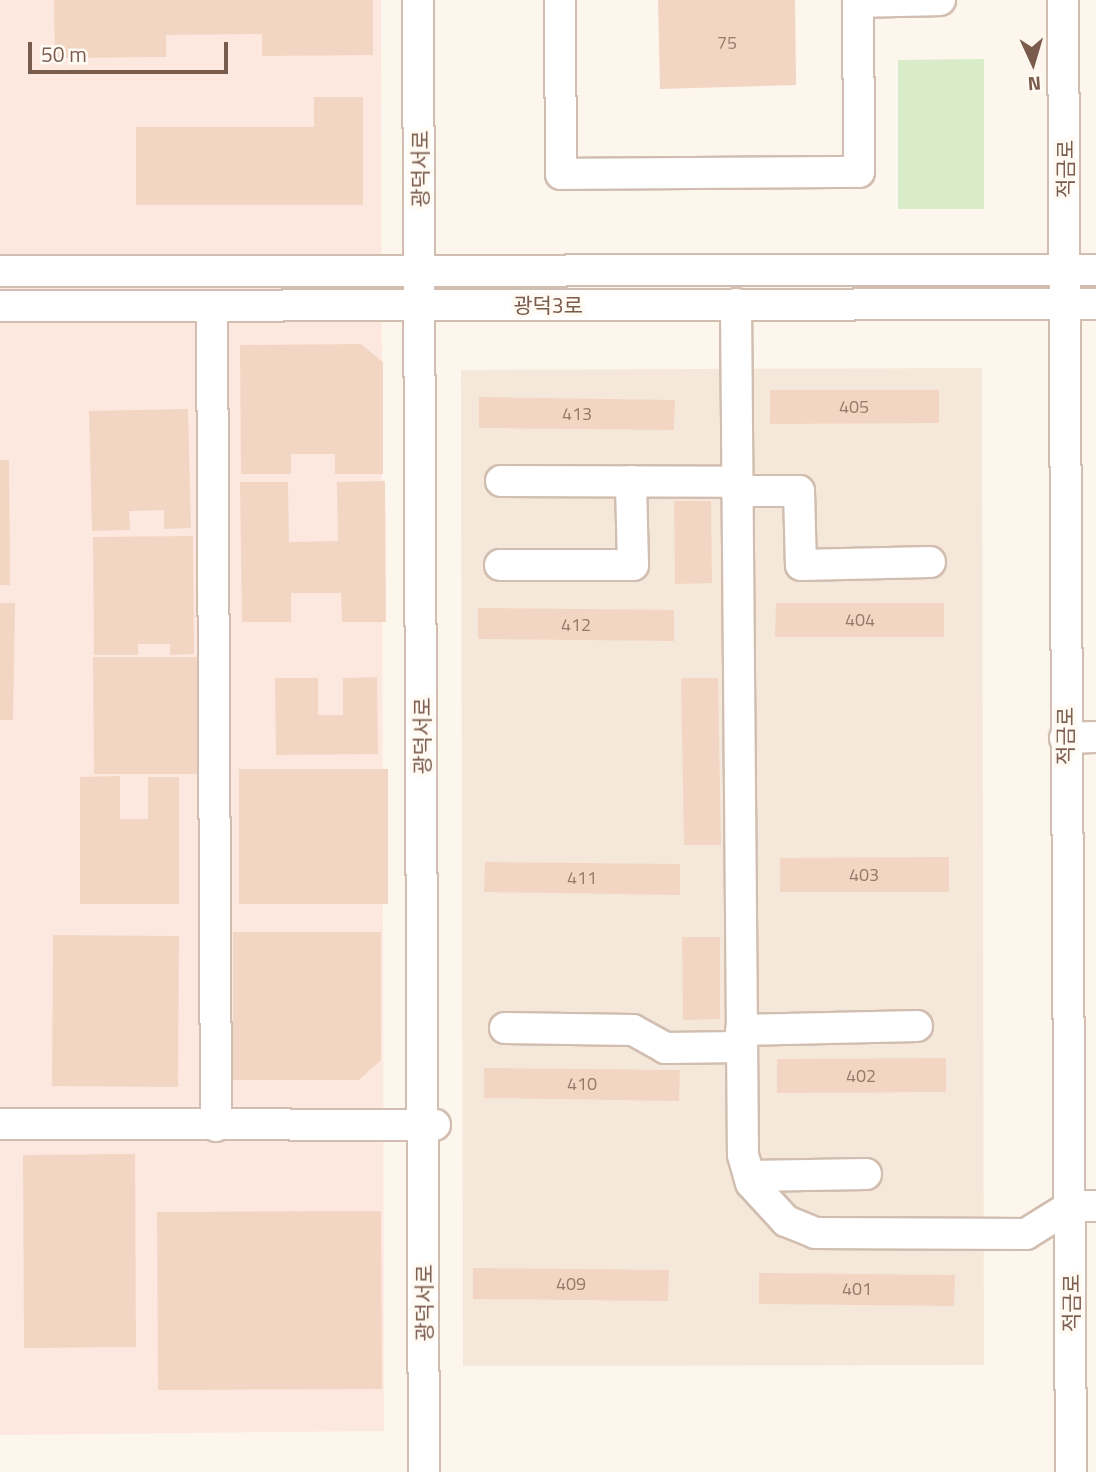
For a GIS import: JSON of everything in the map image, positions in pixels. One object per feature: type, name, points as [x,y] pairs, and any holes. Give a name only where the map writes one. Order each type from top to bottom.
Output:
[{"type":"street","name":"광덕서로","points":[[418,0],[429,1125],[424,1472]]},
{"type":"street","points":[[559,0],[561,174],[859,172],[858,1],[940,0]]},
{"type":"street","name":"적금로","points":[[1063,0],[1066,270],[1065,738],[1084,1206],[1071,1472]]},
{"type":"street","name":"광덕3로","points":[[0,271],[1096,270]]},
{"type":"street","points":[[736,304],[743,1155],[749,1176],[763,1201],[786,1221],[815,1233],[1026,1234],[1084,1206]]},
{"type":"street","name":"광덕3로","points":[[0,306],[1096,304]]},
{"type":"street","points":[[212,306],[216,1126]]},
{"type":"street","points":[[501,481],[631,481],[799,491],[800,565],[930,562]]},
{"type":"street","points":[[500,565],[633,565],[631,481]]},
{"type":"street","points":[[1065,738],[1096,737]]},
{"type":"street","points":[[505,1028],[633,1030],[665,1048],[742,1038],[917,1026]]},
{"type":"street","points":[[0,1124],[429,1125]]},
{"type":"street","points":[[749,1176],[866,1174]]},
{"type":"shaded area","points":[[0,0],[381,0],[384,1431],[0,1435]]},
{"type":"shaded area","points":[[982,368],[984,1365],[463,1366],[461,370]]},
{"type":"green space","points":[[984,59],[984,209],[898,209],[898,60]]},
{"type":"building","points":[[54,0],[373,0],[373,55],[262,56],[262,34],[166,35],[166,57],[55,58]]},
{"type":"building","points":[[658,0],[795,0],[796,85],[660,89]]},
{"type":"building","points":[[314,97],[363,97],[363,205],[136,205],[136,127],[314,127]]},
{"type":"building","points":[[361,344],[383,362],[383,474],[335,474],[335,454],[291,454],[291,474],[241,474],[240,345]]},
{"type":"building","points":[[770,390],[939,390],[939,423],[770,424]]},
{"type":"building","points":[[479,397],[675,400],[674,430],[479,428]]},
{"type":"building","points":[[188,409],[191,528],[164,529],[164,510],[129,511],[130,530],[92,531],[89,411]]},
{"type":"building","points":[[0,460],[9,460],[10,585],[0,585]]},
{"type":"building","points":[[385,481],[386,622],[342,622],[341,593],[291,593],[291,622],[242,622],[240,482],[288,482],[289,542],[338,541],[337,482]]},
{"type":"building","points":[[674,501],[711,501],[712,583],[675,584]]},
{"type":"building","points":[[193,536],[194,654],[170,655],[170,644],[138,644],[138,655],[94,655],[93,537]]},
{"type":"building","points":[[0,603],[15,603],[13,720],[0,720]]},
{"type":"building","points":[[776,603],[944,603],[944,637],[775,637]]},
{"type":"building","points":[[478,608],[674,610],[674,641],[478,639]]},
{"type":"building","points":[[93,657],[198,657],[198,774],[94,774]]},
{"type":"building","points":[[377,677],[378,754],[276,755],[275,678],[318,678],[318,715],[343,715],[343,678]]},
{"type":"building","points":[[681,678],[718,678],[721,845],[684,845]]},
{"type":"building","points":[[239,769],[388,769],[388,904],[239,904]]},
{"type":"building","points":[[120,776],[120,819],[148,819],[148,777],[179,777],[179,904],[80,904],[80,777]]},
{"type":"building","points":[[949,857],[949,892],[780,892],[780,858]]},
{"type":"building","points":[[485,862],[680,864],[680,895],[484,892]]},
{"type":"building","points":[[233,932],[381,932],[381,1060],[359,1080],[233,1080]]},
{"type":"building","points":[[53,935],[179,936],[178,1087],[52,1086]]},
{"type":"building","points":[[682,937],[720,937],[720,1019],[683,1020]]},
{"type":"building","points":[[946,1058],[946,1092],[777,1093],[777,1059]]},
{"type":"building","points":[[484,1068],[680,1070],[679,1101],[484,1098]]},
{"type":"building","points":[[135,1154],[136,1347],[24,1348],[23,1155]]},
{"type":"building","points":[[381,1211],[382,1389],[158,1390],[157,1212]]},
{"type":"building","points":[[473,1268],[669,1270],[668,1301],[473,1299]]},
{"type":"building","points":[[759,1273],[955,1275],[954,1306],[759,1304]]}]
